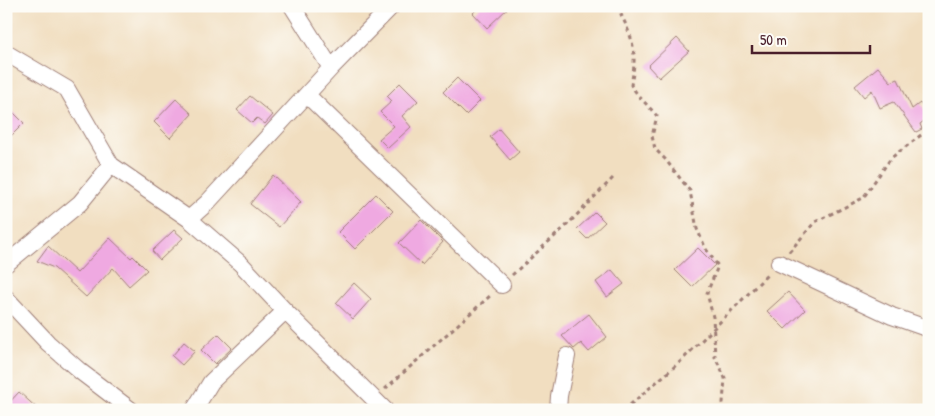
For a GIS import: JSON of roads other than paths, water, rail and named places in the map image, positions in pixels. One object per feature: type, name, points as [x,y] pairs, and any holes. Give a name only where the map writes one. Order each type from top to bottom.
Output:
[{"type":"street","points":[[292,6],[331,68]]},
{"type":"street","points":[[189,219],[392,6]]},
{"type":"street","points":[[6,53],[67,89],[111,165],[189,219],[242,264],[385,410]]},
{"type":"street","points":[[307,95],[502,285]]},
{"type":"street","points":[[6,264],[80,203],[111,165]]},
{"type":"street","points":[[779,262],[892,316],[929,330]]},
{"type":"street","points":[[6,298],[48,343],[68,361],[131,410]]},
{"type":"street","points":[[194,410],[211,382],[286,311]]},
{"type":"street","points":[[558,410],[567,356]]}]
